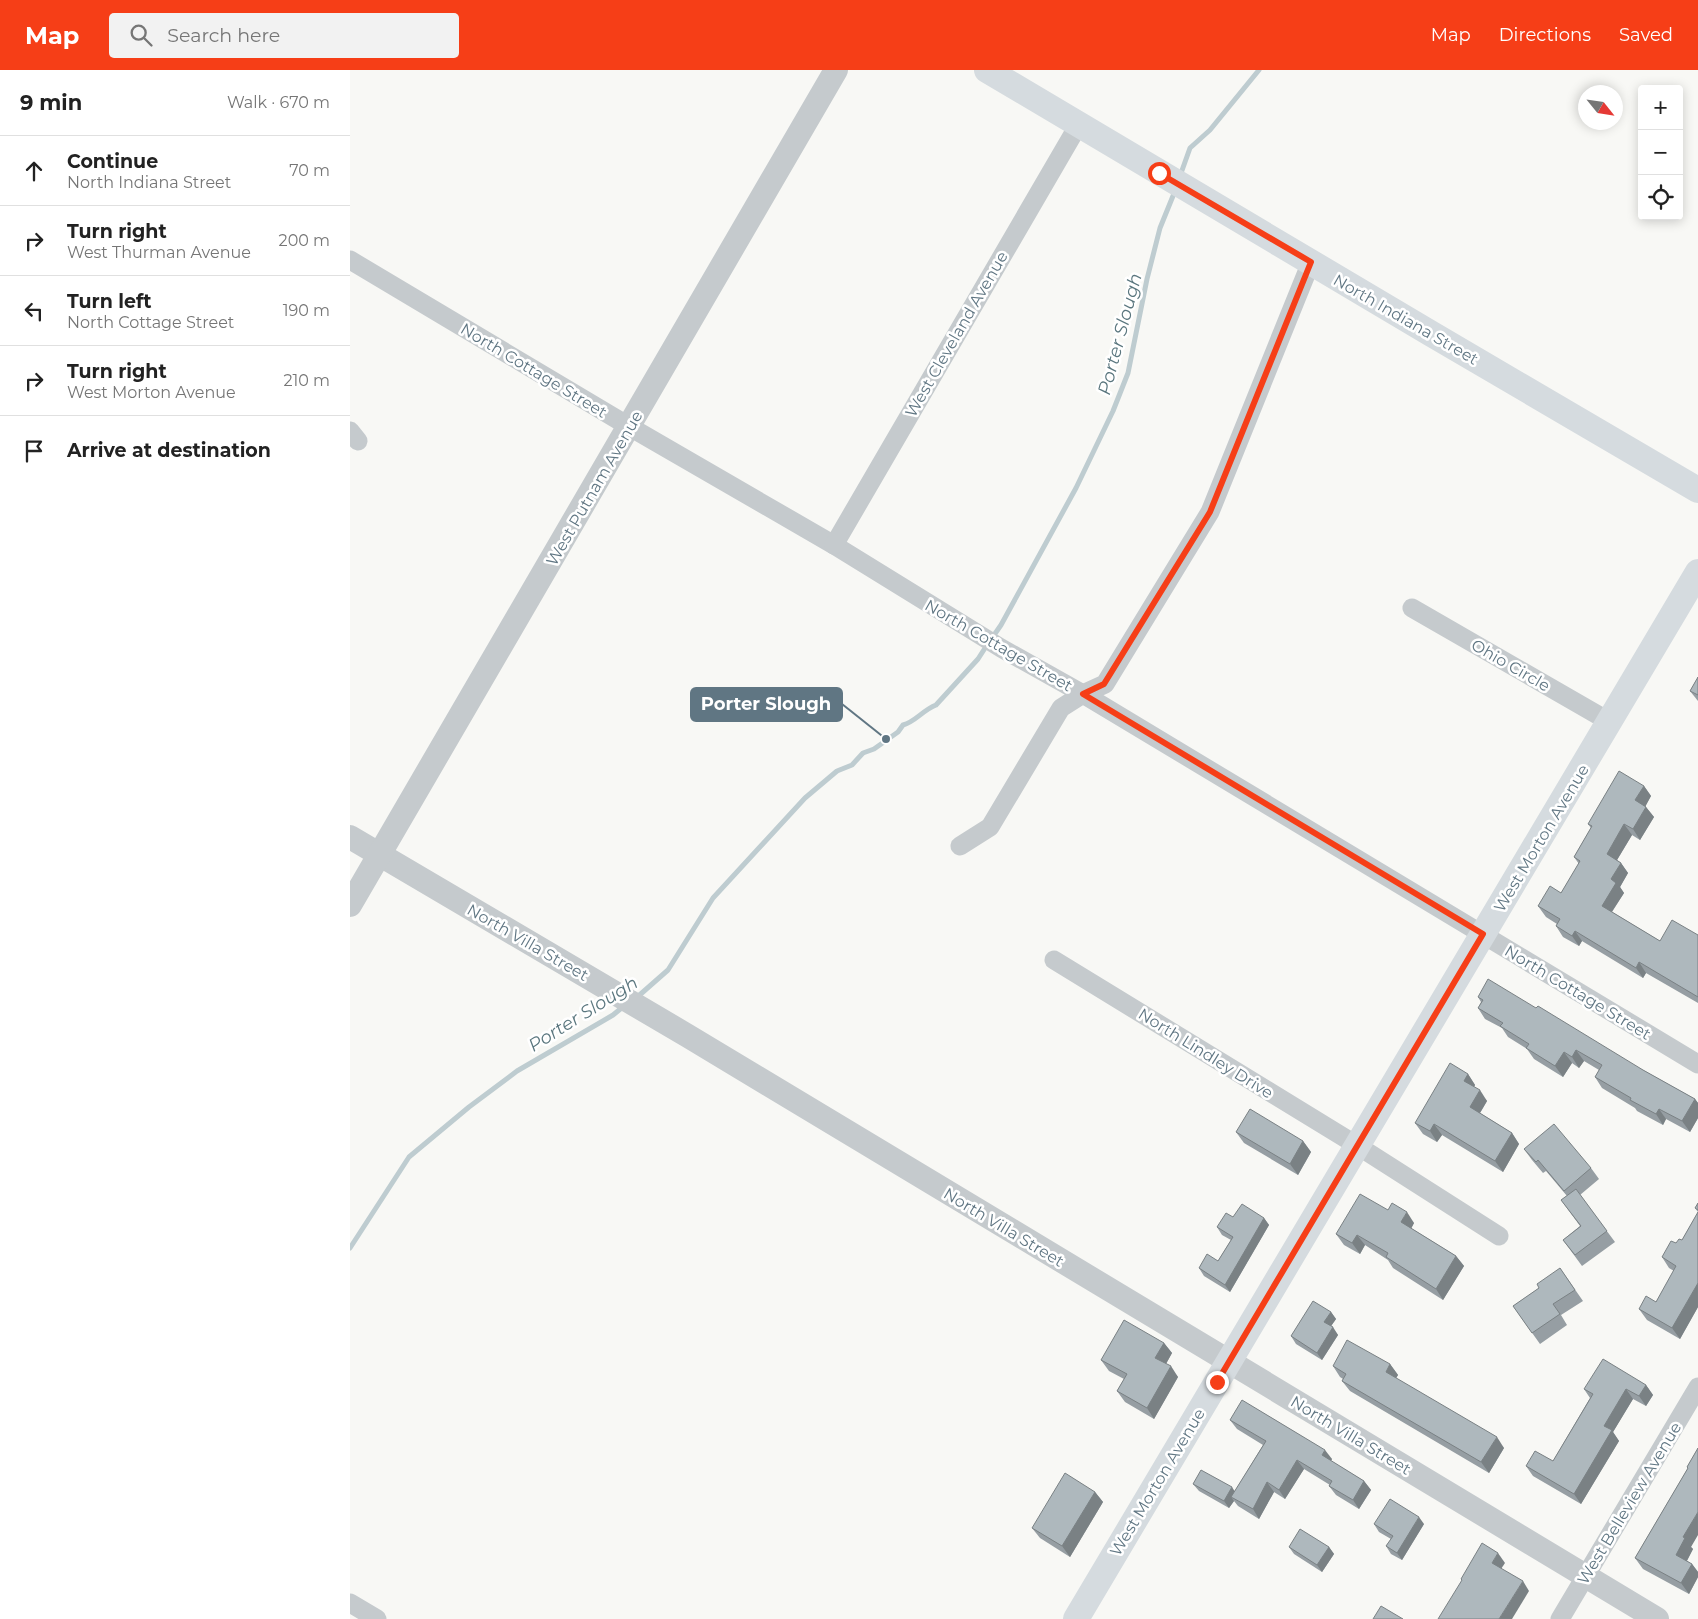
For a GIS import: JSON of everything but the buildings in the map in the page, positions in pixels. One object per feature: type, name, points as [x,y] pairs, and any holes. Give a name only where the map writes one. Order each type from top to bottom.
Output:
[{"type":"main road","name":"North Indiana Street","points":[[987,70],[1199,197],[1698,490]]},
{"type":"main road","name":"West Morton Avenue","points":[[1076,1619],[1698,572]]},
{"type":"street","name":"West Putnam Avenue","points":[[350,905],[630,427],[836,70]]},
{"type":"street","name":"West Cleveland Avenue","points":[[834,545],[1079,124]]},
{"type":"street","name":"North Cottage Street","points":[[350,260],[630,427],[834,545],[974,632],[1083,694],[1698,1064]]},
{"type":"street","points":[[960,846],[990,827],[1061,708],[1083,694],[1104,684],[1210,512],[1311,262]]},
{"type":"street","name":"Ohio Circle","points":[[1412,608],[1610,722]]},
{"type":"street","name":"North Villa Street","points":[[350,838],[648,1012],[1657,1619]]},
{"type":"street","name":"North Lindley Drive","points":[[1054,960],[1358,1146],[1500,1236]]},
{"type":"street","name":"West Belleview Avenue","points":[[1560,1619],[1698,1387]]},
{"type":"street","points":[[350,1603],[377,1619]]},
{"type":"waterway","name":"Porter Slough","points":[[1180,176],[1190,148],[1210,130],[1259,70]]},
{"type":"waterway","name":"Porter Slough","points":[[992,638],[1001,625],[1076,488],[1113,411],[1128,373],[1147,279],[1160,228],[1175,191]]},
{"type":"waterway","name":"Porter Slough","points":[[635,999],[668,970],[713,898],[805,798],[837,771],[852,765],[863,753],[874,749],[898,732],[903,725],[936,705],[978,659],[987,645]]},
{"type":"waterway","name":"Porter Slough","points":[[350,1248],[409,1157],[469,1107],[517,1071],[613,1015],[624,1006]]},
{"type":"place","name":"Porter Slough","points":[[886,739]]},
{"type":"route","points":[[1159,173],[1311,262],[1210,512],[1104,684],[1083,694],[1483,934],[1217,1382]]}]
